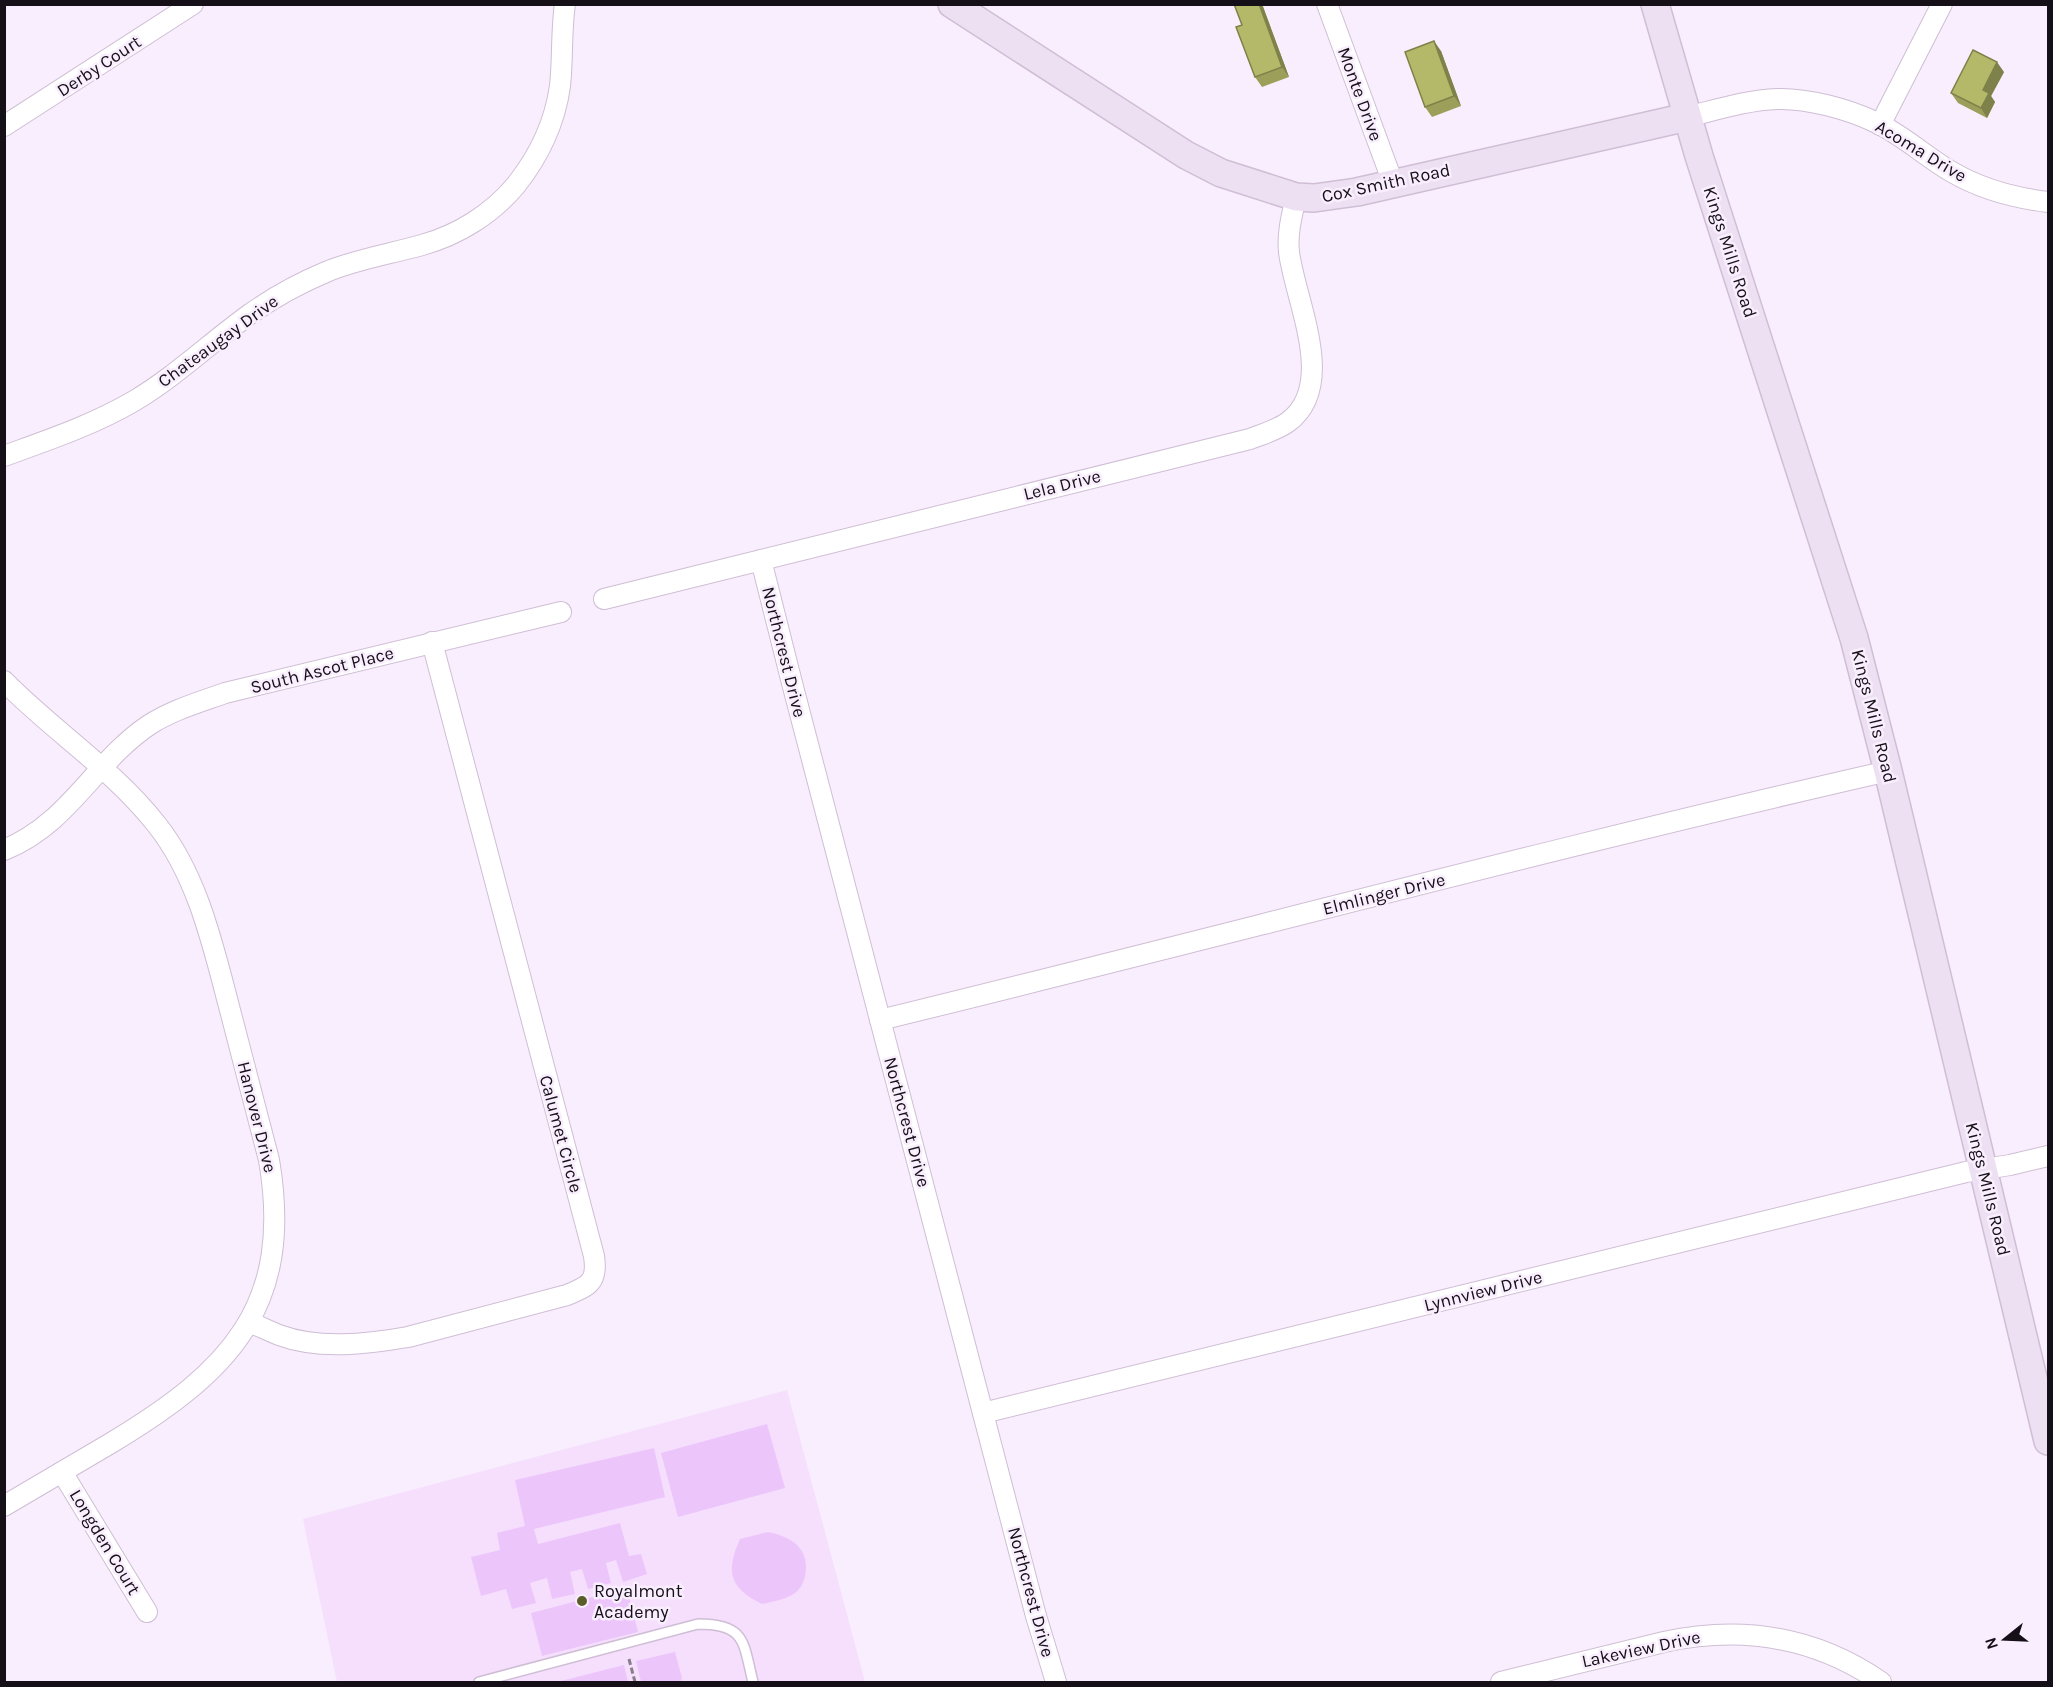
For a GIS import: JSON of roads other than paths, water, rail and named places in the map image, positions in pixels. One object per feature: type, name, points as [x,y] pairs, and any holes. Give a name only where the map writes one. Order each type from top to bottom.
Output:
[{"type":"street","name":"Derby Court","points":[[4,126],[193,4]]},
{"type":"street","name":"Chateaugay Drive","points":[[4,456],[72,431],[134,401],[180,370],[251,314],[288,290],[354,262],[424,245],[450,235],[474,222],[496,205],[516,185],[532,163],[545,139],[554,113],[560,86],[565,4]]},
{"type":"street","name":"Cox Smith Road","points":[[952,4],[1186,155],[1221,173],[1296,196],[1314,198],[1333,196],[1687,117]]},
{"type":"street","name":"Monte Drive","points":[[1327,4],[1393,183]]},
{"type":"street","name":"Kings Mills Road","points":[[1655,4],[1687,117],[1854,638],[2049,1441]]},
{"type":"street","points":[[1880,124],[1942,4]]},
{"type":"street","name":"Acoma Drive","points":[[1687,117],[1744,103],[1776,99],[1798,100],[1839,110],[1880,124],[1952,172],[1973,183],[2012,195],[2049,202]]},
{"type":"street","name":"Lela Drive","points":[[604,599],[1250,438],[1289,422],[1307,399],[1312,386],[1313,371],[1289,251],[1290,225],[1296,196]]},
{"type":"street","name":"Northcrest Drive","points":[[761,560],[1036,1616],[1056,1683]]},
{"type":"street","name":"South Ascot Place","points":[[4,850],[44,829],[143,730],[173,712],[225,693],[561,612]]},
{"type":"street","name":"Calumet Circle","points":[[249,1322],[280,1336],[302,1341],[341,1345],[381,1342],[567,1295],[586,1288],[593,1279],[596,1268],[432,642]]},
{"type":"street","name":"Hanover Drive","points":[[4,681],[131,794],[157,825],[186,872],[206,923],[269,1160],[274,1187],[275,1214],[272,1255],[264,1288],[249,1322],[228,1353],[188,1392],[144,1423],[4,1506]]},
{"type":"street","name":"Elmlinger Drive","points":[[880,1020],[1755,802],[1888,771]]},
{"type":"street","name":"Lynnview Drive","points":[[983,1413],[1983,1169],[2049,1156]]},
{"type":"street","name":"Longden Court","points":[[62,1473],[147,1612]]},
{"type":"street","name":"Lakeview Drive","points":[[1501,1683],[1690,1636],[1717,1634],[1768,1636],[1812,1646],[1838,1657],[1881,1683]]},
{"type":"lane","points":[[479,1683],[698,1624],[715,1624],[732,1629],[742,1641],[753,1683]]},
{"type":"place","name":"Royalmont Academy","points":[[582,1601]]}]
